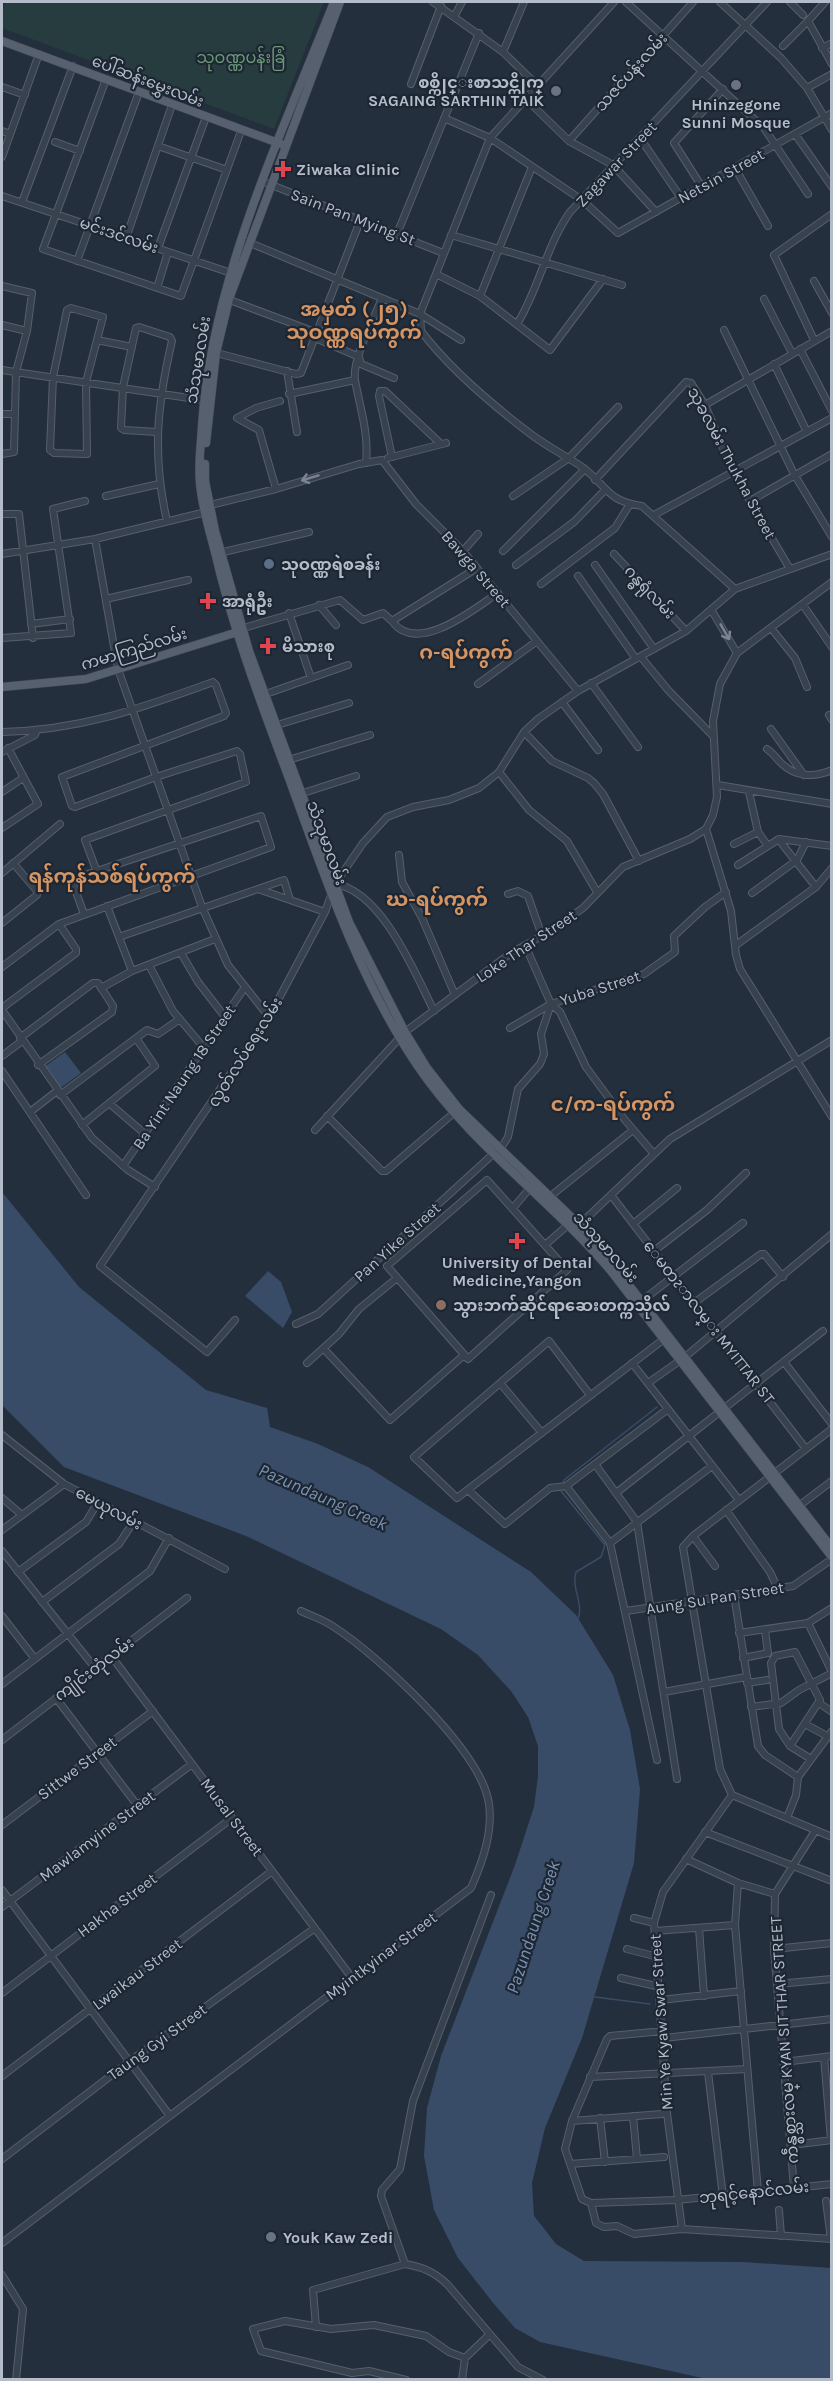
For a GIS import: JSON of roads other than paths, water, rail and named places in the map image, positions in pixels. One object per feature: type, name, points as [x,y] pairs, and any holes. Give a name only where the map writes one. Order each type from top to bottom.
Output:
[{"type":"main road","name":"သံသုမာလမ်း","points":[[334,2],[226,298],[214,352],[207,401],[205,468],[207,509],[240,630],[331,896],[362,963],[403,1034]]},
{"type":"main road","name":"သံသုမာလမ်း","points":[[282,144],[340,2]]},
{"type":"main road","name":"ပေါ်ဆန်းမွှေးလမ်း","points":[[3,41],[282,144]]},
{"type":"main road","name":"ကမာကြည်လမ်း","points":[[2,687],[86,679],[240,630]]},
{"type":"main road","name":"သံသုမာလမ်း","points":[[298,794],[353,932],[417,1065],[456,1111],[574,1226],[640,1303],[796,1508],[831,1558]]},
{"type":"main road","name":"သံသုမာလမ်း","points":[[496,1151],[530,1188],[547,1199]]},
{"type":"main road","name":"သံသုမာလမ်း","points":[[640,1303],[664,1339],[683,1359]]},
{"type":"main road","name":"သံသုမာလမ်း","points":[[796,1508],[831,1548]]},
{"type":"street","points":[[433,2],[455,15],[503,52],[537,85]]},
{"type":"street","points":[[455,15],[462,2]]},
{"type":"street","points":[[503,52],[524,2]]},
{"type":"street","points":[[614,2],[490,138],[420,314],[422,331],[429,341],[494,404],[533,435],[585,469],[605,490],[623,503],[642,506],[654,515],[735,589]]},
{"type":"street","points":[[626,2],[764,128],[808,194]]},
{"type":"street","name":"သဇင်ပန်းလမ်း","points":[[569,141],[693,2]]},
{"type":"street","points":[[720,2],[746,25],[807,88],[831,130]]},
{"type":"street","name":"Zagawar Street","points":[[517,324],[532,300],[566,218],[766,2]]},
{"type":"street","points":[[790,2],[805,18],[831,64]]},
{"type":"street","points":[[783,46],[805,18],[825,2]]},
{"type":"street","points":[[411,84],[441,6]]},
{"type":"street","points":[[397,234],[479,33]]},
{"type":"street","points":[[2,51],[3,41]]},
{"type":"street","points":[[822,48],[831,43]]},
{"type":"street","points":[[2,155],[39,54]]},
{"type":"street","points":[[21,202],[73,66]]},
{"type":"street","points":[[807,88],[831,74]]},
{"type":"street","points":[[106,78],[43,249],[181,296],[242,130]]},
{"type":"street","points":[[2,87],[25,95]]},
{"type":"street","points":[[702,187],[674,143],[723,89]]},
{"type":"street","points":[[77,261],[139,92]]},
{"type":"street","points":[[525,98],[569,141],[613,165],[656,212]]},
{"type":"street","points":[[126,237],[172,105]]},
{"type":"street","name":"Netsin Street","points":[[582,200],[618,233],[831,113]]},
{"type":"street","points":[[158,248],[206,117]]},
{"type":"street","points":[[444,118],[490,138],[582,200]]},
{"type":"street","points":[[2,131],[10,134]]},
{"type":"street","points":[[795,134],[831,187]]},
{"type":"street","points":[[640,138],[681,198]]},
{"type":"street","points":[[55,142],[80,151]]},
{"type":"street","points":[[158,146],[227,170]]},
{"type":"street","points":[[480,296],[532,167]]},
{"type":"street","points":[[735,168],[768,226]]},
{"type":"street","name":"Sain Pan Mying St","points":[[267,183],[443,252]]},
{"type":"street","name":"မင်းဒင်လမ်း","points":[[2,196],[234,274]]},
{"type":"street","points":[[814,340],[774,255],[830,216],[831,224]]},
{"type":"street","points":[[214,352],[296,374],[301,373],[314,334],[360,220]]},
{"type":"street","points":[[451,235],[622,285]]},
{"type":"street","points":[[245,241],[420,314],[461,340]]},
{"type":"street","points":[[157,288],[168,252]]},
{"type":"street","points":[[436,274],[480,296],[552,350],[603,279]]},
{"type":"street","points":[[814,281],[831,313]]},
{"type":"street","points":[[2,286],[32,293],[27,331],[16,372],[14,452],[2,454]]},
{"type":"street","points":[[226,298],[314,334],[358,356],[361,364],[394,378]]},
{"type":"street","points":[[366,463],[368,442],[355,380],[358,356],[382,298]]},
{"type":"street","points":[[764,299],[792,353]]},
{"type":"street","points":[[69,309],[103,317],[97,340],[86,382],[87,454],[54,453],[50,450],[53,377],[69,309]]},
{"type":"street","points":[[2,325],[27,331]]},
{"type":"street","points":[[157,432],[121,430],[123,387],[139,327],[172,338],[160,393],[157,432],[159,484],[167,522]]},
{"type":"street","points":[[724,330],[794,474],[831,537]]},
{"type":"street","points":[[705,405],[831,331]]},
{"type":"street","points":[[97,340],[132,347]]},
{"type":"street","points":[[800,349],[831,411]]},
{"type":"street","points":[[774,364],[807,432]]},
{"type":"street","points":[[2,370],[207,401]]},
{"type":"street","points":[[287,371],[297,432]]},
{"type":"street","points":[[289,394],[355,380]]},
{"type":"street","name":"သုခလမ်း Thukha Street","points":[[595,480],[686,382],[691,383],[705,405],[733,472],[790,569]]},
{"type":"street","points":[[2,554],[60,546],[167,522],[366,463],[382,460],[443,443],[384,391],[380,391],[379,396],[392,457]]},
{"type":"street","points":[[276,489],[259,430],[237,418],[256,408],[280,401]]},
{"type":"street","points":[[513,496],[569,458],[618,407]]},
{"type":"street","points":[[2,414],[14,414]]},
{"type":"street","points":[[654,515],[831,418]]},
{"type":"street","points":[[750,501],[831,454]]},
{"type":"street","name":"Bawga Street","points":[[382,460],[416,504],[463,551],[498,592],[578,691]]},
{"type":"street","points":[[503,551],[585,469]]},
{"type":"street","points":[[106,496],[159,484]]},
{"type":"street","points":[[516,565],[574,522],[605,490]]},
{"type":"street","points":[[2,638],[33,638],[72,632],[53,510],[85,501]]},
{"type":"street","points":[[541,584],[615,528],[630,504]]},
{"type":"street","points":[[2,514],[19,514],[33,638]]},
{"type":"street","points":[[218,553],[309,532]]},
{"type":"street","points":[[463,551],[478,534]]},
{"type":"street","points":[[95,539],[118,669],[167,811],[202,907],[228,965],[269,1017]]},
{"type":"street","name":"ဂန္ဓရုံလမ်း","points":[[614,554],[686,631]]},
{"type":"street","points":[[597,892],[567,841],[529,810],[499,772],[524,732],[578,691],[686,631],[735,589],[831,554]]},
{"type":"street","points":[[595,565],[654,649]]},
{"type":"street","points":[[392,621],[477,568]]},
{"type":"street","points":[[578,576],[638,658],[713,737]]},
{"type":"street","points":[[106,599],[188,580]]},
{"type":"street","points":[[831,582],[737,653],[720,684],[713,737],[718,785],[713,815],[706,829],[726,892],[740,969],[831,1117]]},
{"type":"street","points":[[240,630],[289,613],[340,600],[363,620],[383,613],[402,630],[434,633],[498,592]]},
{"type":"street","points":[[319,605],[336,625]]},
{"type":"street","points":[[803,605],[831,647]]},
{"type":"street","points":[[712,611],[737,653]]},
{"type":"street","points":[[289,613],[311,678]]},
{"type":"street","points":[[31,624],[70,619]]},
{"type":"street","points":[[771,628],[795,658],[807,687]]},
{"type":"street","points":[[478,684],[537,641]]},
{"type":"street","points":[[263,695],[348,665]]},
{"type":"street","points":[[2,732],[36,732],[99,722],[213,682],[225,714],[62,777],[74,807],[156,777],[238,752],[248,781],[85,840],[97,872]]},
{"type":"street","points":[[591,683],[638,747]]},
{"type":"street","points":[[562,702],[598,750]]},
{"type":"street","points":[[274,726],[349,703]]},
{"type":"street","points":[[771,729],[804,776]]},
{"type":"street","points":[[2,752],[35,735],[36,732]]},
{"type":"street","points":[[524,732],[552,761],[594,783],[603,794],[639,861]]},
{"type":"street","points":[[286,760],[370,735]]},
{"type":"street","points":[[2,828],[38,804],[8,748]]},
{"type":"street","points":[[767,748],[782,765],[804,776],[813,777],[831,770]]},
{"type":"street","name":"လွတ်လပ်ရေးလမ်း","points":[[235,1320],[207,1352],[100,1266],[269,1017],[325,912],[335,884],[363,843],[387,817],[413,807],[449,800],[479,788],[499,772]]},
{"type":"street","points":[[298,794],[356,776]]},
{"type":"street","points":[[2,792],[23,778]]},
{"type":"street","points":[[718,785],[831,804]]},
{"type":"street","points":[[749,792],[758,832],[768,846]]},
{"type":"street","points":[[2,967],[58,924],[271,848],[261,815],[74,880],[84,914]]},
{"type":"street","points":[[2,873],[60,824]]},
{"type":"street","name":"Loke Thar Street","points":[[315,1130],[403,1034],[525,945],[583,908],[624,867],[706,829]]},
{"type":"street","points":[[734,844],[758,832]]},
{"type":"street","points":[[779,839],[798,860],[816,887]]},
{"type":"street","points":[[738,865],[779,839],[831,846]]},
{"type":"street","points":[[752,893],[798,860],[806,842]]},
{"type":"street","points":[[399,855],[401,874],[455,996]]},
{"type":"street","points":[[2,923],[37,893],[13,863]]},
{"type":"street","points":[[736,945],[816,887],[831,868]]},
{"type":"street","points":[[119,937],[284,880],[290,900]]},
{"type":"street","points":[[335,884],[344,886],[382,916],[434,1011]]},
{"type":"street","points":[[258,889],[325,912]]},
{"type":"street","points":[[508,894],[518,891],[528,896],[542,936]]},
{"type":"street","name":"Yuba Street","points":[[510,1028],[551,1004],[656,968],[675,952],[674,936],[705,907],[726,892]]},
{"type":"street","points":[[107,906],[132,971]]},
{"type":"street","points":[[58,924],[76,951],[2,1009],[38,1065],[92,1138],[123,1166],[155,1187]]},
{"type":"street","points":[[2,1056],[21,1039],[98,985],[216,939]]},
{"type":"street","points":[[525,945],[551,1004],[560,1012],[586,1067],[654,1154]]},
{"type":"street","points":[[181,953],[198,982],[225,1017]]},
{"type":"street","points":[[148,965],[180,1019],[204,1048]]},
{"type":"street","points":[[38,1065],[114,1009],[98,985]]},
{"type":"street","name":"Ba Yint Naung 18 Street","points":[[123,1166],[245,987]]},
{"type":"street","points":[[496,1151],[507,1137],[518,1089],[540,1064],[544,1054],[541,1034],[551,1004]]},
{"type":"street","points":[[30,1112],[147,1030],[158,1034],[180,1019]]},
{"type":"street","points":[[82,1125],[155,1066],[136,1038]]},
{"type":"street","points":[[545,1245],[574,1226],[611,1195],[670,1139],[831,1040]]},
{"type":"street","points":[[2,1071],[86,1195]]},
{"type":"street","points":[[109,1103],[145,1134]]},
{"type":"street","points":[[327,1116],[382,1171],[386,1171],[456,1111]]},
{"type":"street","points":[[547,1199],[633,1130]]},
{"type":"street","name":"Pan Yike Street","points":[[296,1324],[318,1314],[496,1151]]},
{"type":"street","points":[[654,1251],[706,1210],[746,1173]]},
{"type":"street","points":[[487,1179],[545,1245],[567,1270],[468,1359],[387,1266],[487,1179]]},
{"type":"street","points":[[513,1208],[530,1188]]},
{"type":"street","points":[[633,1224],[677,1188]]},
{"type":"street","name":"ေမတၩာလမ္း MYITTAR ST","points":[[611,1195],[806,1449]]},
{"type":"street","points":[[640,1303],[743,1223]]},
{"type":"street","points":[[648,1383],[683,1359],[783,1277],[831,1234]]},
{"type":"street","points":[[694,1303],[761,1254],[764,1254],[783,1277]]},
{"type":"street","points":[[307,1363],[324,1349],[359,1309],[397,1278]]},
{"type":"street","points":[[616,1492],[824,1331]]},
{"type":"street","points":[[590,1395],[549,1341],[414,1457],[457,1498],[664,1339]]},
{"type":"street","points":[[324,1349],[390,1420],[464,1355]]},
{"type":"street","points":[[784,1362],[831,1424]]},
{"type":"street","points":[[632,1363],[739,1500]]},
{"type":"street","points":[[500,1383],[542,1433]]},
{"type":"street","points":[[468,1490],[506,1524],[550,1488],[566,1486],[668,1409]]},
{"type":"street","points":[[831,1429],[693,1536],[683,1547],[720,1769],[732,1795],[831,1837]]},
{"type":"street","name":"မေယုလမ်း","points":[[2,1436],[64,1484],[225,1569]]},
{"type":"street","points":[[595,1464],[637,1522],[677,1779]]},
{"type":"street","points":[[610,1543],[712,1466]]},
{"type":"street","points":[[796,1508],[831,1480]]},
{"type":"street","points":[[2,1530],[64,1484]]},
{"type":"street","points":[[566,1486],[610,1543],[657,1760]]},
{"type":"street","points":[[2,1498],[22,1515]]},
{"type":"street","points":[[18,1572],[86,1522],[98,1502]]},
{"type":"street","points":[[726,1510],[770,1572],[778,1589]]},
{"type":"street","points":[[42,1602],[119,1544],[134,1521]]},
{"type":"street","points":[[693,1536],[715,1566]]},
{"type":"street","points":[[2,1683],[150,1571],[170,1539]]},
{"type":"street","points":[[2,1551],[95,1668]]},
{"type":"street","name":"Aung Su Pan Street","points":[[626,1611],[793,1586],[831,1558]]},
{"type":"street","points":[[734,1595],[758,1746],[765,1755],[798,1778]]},
{"type":"street","name":"ကျိုင်းတုံလမ်း","points":[[2,1740],[187,1598]]},
{"type":"street","points":[[739,1633],[808,1623],[831,1608]]},
{"type":"street","name":"Myintkyinar Street","points":[[2,2243],[471,1888],[487,1842],[489,1804],[477,1774],[465,1755],[407,1686],[334,1627],[301,1611]]},
{"type":"street","points":[[2,1616],[35,1659]]},
{"type":"street","points":[[751,1707],[776,1705],[831,1673],[808,1623]]},
{"type":"street","points":[[743,1658],[768,1653],[765,1630]]},
{"type":"street","points":[[790,1746],[820,1698],[797,1653],[775,1656],[771,1663],[779,1729],[790,1746],[811,1759]]},
{"type":"street","name":"Musal Street","points":[[111,1657],[352,1978]]},
{"type":"street","points":[[663,1692],[747,1680],[767,1680]]},
{"type":"street","points":[[56,1698],[137,1805]]},
{"type":"street","points":[[819,1702],[831,1712]]},
{"type":"street","name":"Sittwe Street","points":[[2,1825],[153,1711]]},
{"type":"street","points":[[787,1818],[796,1795],[798,1778],[829,1733],[805,1724]]},
{"type":"street","name":"Mawlamyine Street","points":[[2,1907],[192,1764]]},
{"type":"street","name":"Min Ye Kyaw Swar Street","points":[[681,2229],[665,2075],[654,1923],[663,1892],[732,1795]]},
{"type":"street","name":"Hakha Street","points":[[2,1993],[232,1818]]},
{"type":"street","name":"ကဵန္စစ္သားလမ္ KYAN SIT THAR STREET","points":[[794,2188],[774,1949],[775,1894],[795,1866],[815,1831]]},
{"type":"street","points":[[705,1832],[831,1881]]},
{"type":"street","points":[[686,1859],[738,1883],[775,1894]]},
{"type":"street","name":"Lwaikau Street","points":[[2,2076],[272,1871]]},
{"type":"street","points":[[738,1883],[735,1925],[758,2192]]},
{"type":"street","points":[[2,1890],[171,2116]]},
{"type":"street","points":[[405,2264],[381,2196],[382,2190],[400,2169],[413,2101],[491,1895]]},
{"type":"street","points":[[634,1918],[654,1923]]},
{"type":"street","points":[[655,1931],[735,1925]]},
{"type":"street","name":"Taung Gyi Street","points":[[2,2159],[130,2061],[315,1928]]},
{"type":"street","points":[[699,1928],[704,1996]]},
{"type":"street","points":[[774,1949],[831,1943]]},
{"type":"street","points":[[627,1949],[658,1957]]},
{"type":"street","points":[[621,1978],[660,1987]]},
{"type":"street","points":[[777,1984],[831,1979]]},
{"type":"street","points":[[661,2000],[741,1991]]},
{"type":"street","points":[[826,2201],[831,2239],[681,2229],[634,2234],[616,2225],[604,2227],[595,2222],[591,2203],[582,2199],[565,2149],[572,2121],[608,2037],[744,2030],[831,2019]]},
{"type":"street","points":[[784,2062],[831,2056]]},
{"type":"street","points":[[792,2145],[831,2140],[824,2057]]},
{"type":"street","points":[[590,2077],[665,2075],[747,2069]]},
{"type":"street","points":[[708,2072],[723,2197]]},
{"type":"street","points":[[572,2121],[662,2114]]},
{"type":"street","points":[[633,2116],[637,2159]]},
{"type":"street","points":[[600,2118],[605,2162]]},
{"type":"street","points":[[570,2164],[664,2157]]},
{"type":"street","name":"ဘုရင့်နောင်လမ်း","points":[[591,2203],[723,2197],[831,2184]]},
{"type":"street","points":[[779,2210],[781,2236]]},
{"type":"street","points":[[316,2327],[313,2290],[405,2264],[427,2269],[437,2275],[518,2367],[543,2379]]},
{"type":"street","points":[[2,2275],[23,2309],[16,2379]]},
{"type":"street","points":[[406,2379],[369,2371],[352,2376],[261,2351],[253,2329],[285,2321],[331,2329],[362,2324],[426,2336],[449,2352],[465,2358]]},
{"type":"street","points":[[462,2379],[465,2358],[489,2336]]},
{"type":"water","points":[[65,1052],[81,1073],[59,1089],[44,1067]]},
{"type":"water","name":"Pazundaung Creek","points":[[2,1192],[79,1287],[206,1390],[267,1408],[270,1427],[318,1444],[368,1467],[531,1572],[576,1615],[613,1675],[630,1730],[640,1789],[634,1863],[582,2038],[545,2128],[532,2183],[534,2216],[556,2244],[584,2261],[743,2262],[831,2268],[831,2379],[707,2379],[540,2342],[515,2328],[458,2258],[434,2210],[424,2156],[427,2108],[441,2056],[515,1865],[534,1807],[538,1776],[538,1746],[528,1717],[511,1691],[478,1655],[441,1629],[246,1536],[64,1467],[2,1405]]},
{"type":"water","points":[[268,1271],[281,1282],[292,1312],[283,1328],[245,1296]]},
{"type":"waterway","points":[[563,1484],[564,1480],[657,1407]]},
{"type":"waterway","points":[[562,1489],[561,1491],[605,1545],[601,1557],[576,1572],[575,1584],[580,1607],[578,1619]]},
{"type":"waterway","points":[[595,1997],[650,2004]]},
{"type":"place","name":"Hninzegone Sunni Mosque","points":[[736,85]]},
{"type":"place","name":"စစ္ကိုင္းစာသင္တိုက္ SAGAING SARTHIN TAIK","points":[[556,91]]},
{"type":"place","name":"Ziwaka Clinic","points":[[283,169]]},
{"type":"place","name":"သုဝဏ္ဏရဲစခန်း","points":[[269,564]]},
{"type":"place","name":"အာရုံဦး","points":[[208,601]]},
{"type":"place","name":"မိသားစု","points":[[268,646]]},
{"type":"place","name":"University of Dental Medicine,Yangon","points":[[517,1241]]},
{"type":"place","name":"သွားဘက်‌ဆိုင်ရာဆေးတက္ကသိုလ်","points":[[441,1305]]},
{"type":"place","name":"Youk Kaw Zedi","points":[[271,2237]]},
{"type":"district","name":"အမှတ် (၂၅) သုဝဏ္ဏရပ်ကွက်","points":[[354,320]]},
{"type":"district","name":"ဂ-ရပ်ကွက်","points":[[466,652]]},
{"type":"district","name":"ရန်ကုန်သစ်ရပ်ကွက်","points":[[112,876]]},
{"type":"district","name":"ဃ-ရပ်ကွက်","points":[[437,899]]},
{"type":"district","name":"င/က-ရပ်ကွက်","points":[[613,1104]]},
{"type":"park label","name":"သုဝဏ္ဏပန်းခြံ","points":[[241,57]]}]
